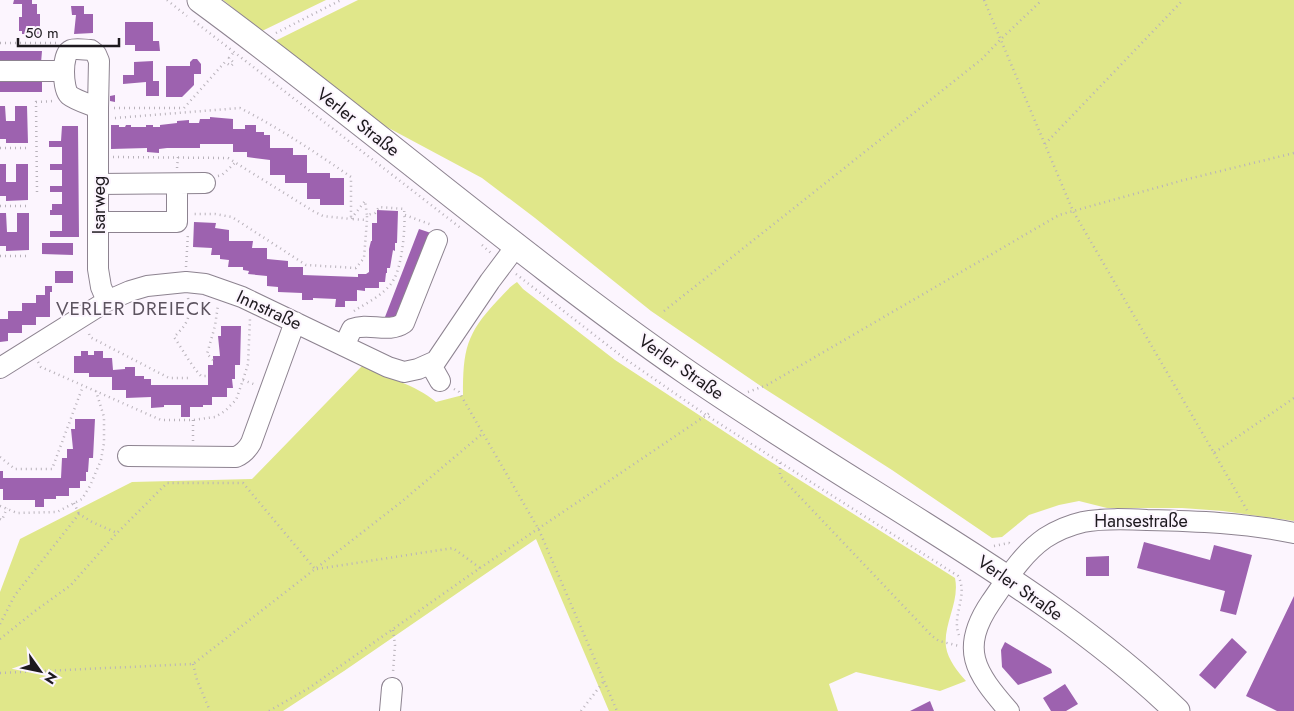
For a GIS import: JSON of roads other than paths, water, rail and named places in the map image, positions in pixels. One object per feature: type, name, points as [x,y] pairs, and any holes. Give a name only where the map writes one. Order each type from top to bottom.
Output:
[{"type":"main road","name":"Verler Straße","points":[[200,0],[245,47],[510,254],[593,304],[687,372],[777,432],[1008,578],[1047,605],[1128,667],[1177,711]]},
{"type":"street","name":"Isarweg","points":[[64,71],[64,61],[71,50],[91,50],[96,54],[99,61],[103,113],[99,157],[98,269],[101,287],[107,301]]},
{"type":"street","points":[[0,71],[64,71],[66,89],[69,95],[103,113]]},
{"type":"street","points":[[99,184],[205,183]]},
{"type":"street","points":[[98,222],[177,222],[183,214],[177,184]]},
{"type":"street","points":[[344,346],[352,329],[360,326],[385,329],[398,327],[404,323],[437,240]]},
{"type":"street","name":"Innstraße","points":[[0,368],[107,301],[147,286],[186,282],[220,288],[388,367],[404,372],[418,370],[435,373],[442,353],[510,254]]},
{"type":"street","points":[[128,456],[236,456],[248,449],[295,322]]},
{"type":"street","name":"Hansestraße","points":[[1009,711],[988,686],[980,673],[973,649],[974,638],[980,620],[1008,578],[1025,556],[1041,541],[1060,530],[1082,522],[1102,520],[1185,520],[1244,525],[1294,533]]},
{"type":"street","points":[[390,711],[392,688]]},
{"type":"district","name":"VERLER DREIECK","points":[[134,308]]}]
